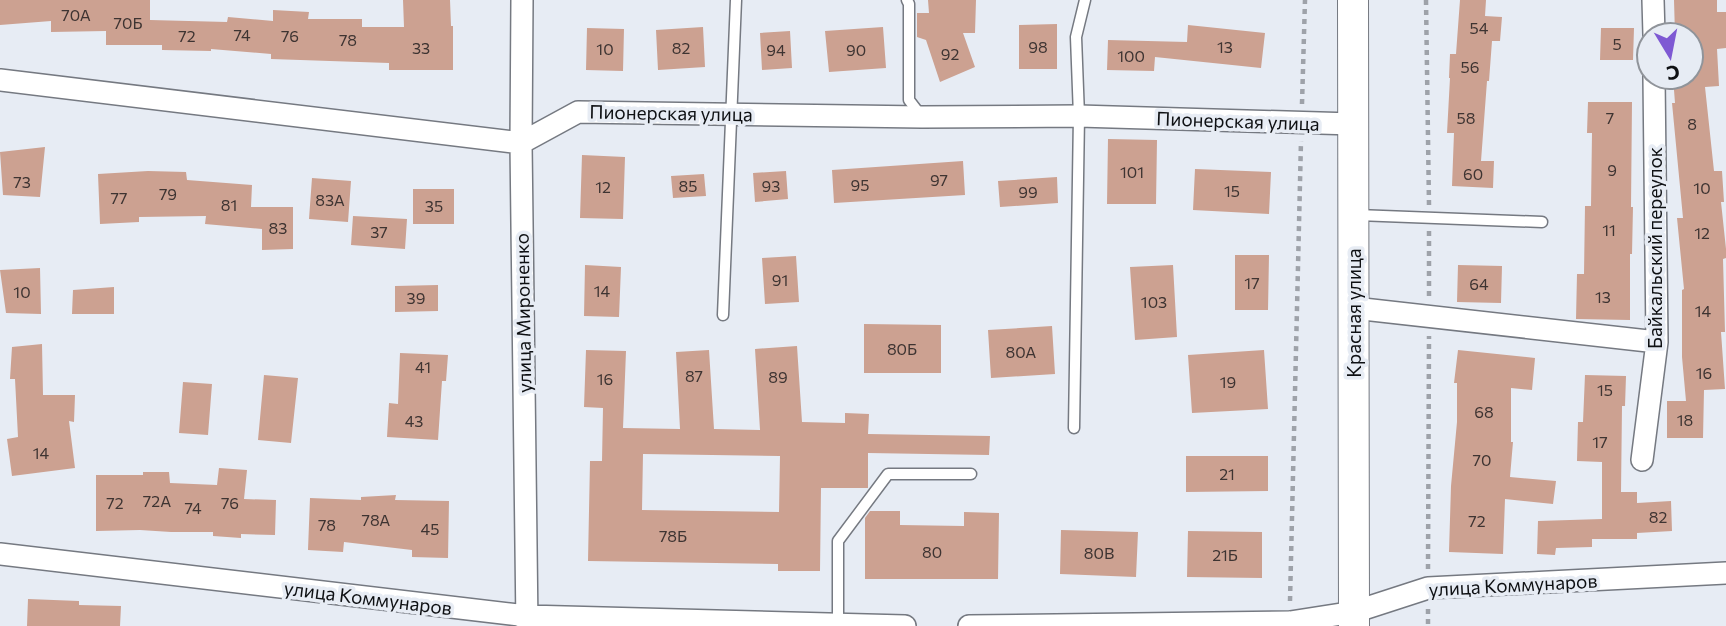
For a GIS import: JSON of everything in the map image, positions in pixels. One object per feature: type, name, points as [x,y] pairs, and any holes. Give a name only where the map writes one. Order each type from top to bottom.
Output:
[{"type":"main road","name":"Красная улица","points":[[1353,0],[1354,619]]},
{"type":"street","name":"улица Мироненко","points":[[522,0],[521,143],[527,621]]},
{"type":"street","points":[[1653,0],[1654,21]]},
{"type":"street","points":[[0,80],[521,143]]},
{"type":"street","name":"Байкальский переулок","points":[[1642,460],[1657,342],[1654,91]]},
{"type":"street","name":"Пионерская улица","points":[[521,143],[578,112],[922,117],[1079,116],[1353,124]]},
{"type":"street","points":[[1354,308],[1657,342]]},
{"type":"street","name":"улица Коммунаров","points":[[0,554],[527,621],[905,626]]},
{"type":"street","name":"улица Коммунаров","points":[[969,626],[1354,619],[1428,588],[1726,573]]},
{"type":"lane","points":[[723,315],[736,0]]},
{"type":"lane","points":[[906,0],[909,5],[909,100],[922,117]]},
{"type":"lane","points":[[1074,428],[1079,116],[1076,37],[1085,0]]},
{"type":"lane","points":[[1354,215],[1542,222]]},
{"type":"lane","points":[[838,624],[838,541],[888,474],[971,474]]},
{"type":"path","points":[[1290,622],[1305,0]]},
{"type":"building","points":[[0,0],[150,0],[150,20],[227,22],[228,17],[273,21],[273,10],[309,12],[308,19],[362,19],[362,27],[404,27],[403,0],[450,0],[453,70],[389,70],[389,63],[271,59],[271,54],[211,49],[162,50],[162,45],[106,45],[106,31],[51,32],[51,21],[0,25]]},
{"type":"building","points":[[928,0],[976,0],[975,33],[963,33],[975,67],[940,82],[926,40],[917,37],[917,13],[929,13]]},
{"type":"building","points":[[1460,0],[1486,0],[1485,16],[1502,17],[1500,41],[1492,41],[1481,161],[1494,161],[1493,188],[1452,186],[1454,133],[1447,133],[1450,54],[1456,54]]},
{"type":"building","points":[[1674,0],[1717,0],[1717,12],[1726,12],[1726,48],[1717,49],[1719,86],[1705,87],[1705,21],[1675,21]]},
{"type":"building","points":[[1057,24],[1057,69],[1019,69],[1019,25]]},
{"type":"building","points":[[1188,25],[1265,33],[1261,68],[1155,57],[1154,71],[1107,70],[1108,40],[1187,42]]},
{"type":"building","points":[[703,27],[705,67],[658,70],[656,30]]},
{"type":"building","points":[[883,27],[886,68],[829,72],[825,31]]},
{"type":"building","points":[[587,28],[624,29],[623,71],[586,70]]},
{"type":"building","points":[[1601,28],[1634,28],[1633,60],[1600,60]]},
{"type":"building","points":[[790,31],[792,68],[762,70],[760,33]]},
{"type":"building","points":[[1705,87],[1714,171],[1722,171],[1724,202],[1721,202],[1726,258],[1723,259],[1725,332],[1721,332],[1725,389],[1704,390],[1703,438],[1667,438],[1667,401],[1686,401],[1682,357],[1684,289],[1677,218],[1683,218],[1672,103],[1675,103],[1674,91],[1705,91]]},
{"type":"building","points":[[1588,102],[1632,102],[1630,320],[1576,319],[1577,274],[1584,274],[1585,206],[1591,206],[1592,133],[1587,133]]},
{"type":"building","points":[[1108,139],[1157,140],[1156,204],[1107,204]]},
{"type":"building","points":[[45,147],[40,197],[3,195],[0,152]]},
{"type":"building","points":[[582,155],[625,157],[623,219],[580,218]]},
{"type":"building","points":[[963,161],[965,195],[834,203],[832,170]]},
{"type":"building","points":[[1195,169],[1271,172],[1269,214],[1193,210]]},
{"type":"building","points":[[786,171],[788,199],[755,202],[753,173]]},
{"type":"building","points":[[186,172],[187,180],[252,185],[251,207],[293,207],[293,249],[262,250],[262,229],[205,224],[206,216],[139,217],[139,222],[100,224],[98,174]]},
{"type":"building","points":[[704,174],[706,196],[673,198],[671,176]]},
{"type":"building","points":[[1057,177],[1058,203],[1000,207],[998,181]]},
{"type":"building","points":[[312,178],[351,181],[348,222],[309,219]]},
{"type":"building","points":[[413,189],[454,189],[454,224],[413,224]]},
{"type":"building","points":[[353,216],[407,219],[405,249],[351,245]]},
{"type":"building","points":[[1235,255],[1269,255],[1268,310],[1235,310]]},
{"type":"building","points":[[796,256],[799,302],[765,304],[762,258]]},
{"type":"building","points":[[585,265],[621,267],[619,317],[584,316]]},
{"type":"building","points":[[1173,265],[1177,337],[1135,340],[1130,267]]},
{"type":"building","points":[[1458,265],[1502,266],[1501,303],[1457,302]]},
{"type":"building","points":[[40,268],[41,314],[6,313],[0,270]]},
{"type":"building","points":[[438,285],[438,311],[395,312],[395,286]]},
{"type":"building","points":[[114,287],[114,314],[72,314],[73,290]]},
{"type":"building","points":[[864,324],[941,325],[941,373],[864,373]]},
{"type":"building","points":[[1052,326],[1055,374],[991,378],[988,330]]},
{"type":"building","points":[[42,344],[43,395],[75,395],[74,422],[69,421],[75,468],[12,476],[7,439],[18,437],[15,379],[10,379],[12,347]]},
{"type":"building","points":[[797,346],[802,422],[845,423],[845,413],[869,414],[868,434],[990,436],[989,455],[868,453],[868,488],[821,488],[820,571],[778,571],[778,564],[588,561],[590,461],[602,461],[603,408],[584,407],[586,350],[626,351],[623,428],[680,429],[676,352],[709,350],[714,429],[760,430],[755,349]],"holes":[[[643,454],[780,456],[779,512],[642,510]]]},
{"type":"building","points":[[1264,350],[1268,409],[1192,413],[1188,355]]},
{"type":"building","points":[[1458,350],[1535,358],[1532,390],[1511,388],[1513,442],[1510,477],[1556,481],[1553,504],[1505,499],[1503,554],[1449,552],[1457,422],[1457,383],[1454,383]]},
{"type":"building","points":[[400,353],[448,355],[446,381],[442,381],[438,440],[387,437],[389,403],[398,404]]},
{"type":"building","points":[[264,375],[298,378],[291,443],[258,440]]},
{"type":"building","points":[[1585,375],[1626,376],[1625,406],[1622,406],[1621,492],[1637,492],[1637,503],[1671,501],[1672,531],[1637,533],[1637,539],[1592,539],[1592,547],[1556,548],[1555,555],[1537,554],[1538,521],[1602,519],[1602,462],[1577,461],[1578,422],[1583,422]]},
{"type":"building","points":[[183,382],[212,384],[208,435],[179,433]]},
{"type":"building","points":[[1186,456],[1268,456],[1268,491],[1186,492]]},
{"type":"building","points":[[219,468],[247,470],[244,499],[276,500],[275,535],[241,534],[241,538],[213,536],[213,532],[96,531],[96,475],[169,472],[170,483],[217,485]]},
{"type":"building","points":[[396,495],[395,500],[449,501],[448,558],[412,557],[412,550],[344,542],[343,552],[308,550],[310,498],[361,500],[361,497]]},
{"type":"building","points":[[870,511],[900,511],[900,525],[964,526],[964,512],[999,513],[998,579],[865,579],[865,518]]},
{"type":"building","points":[[1061,530],[1138,532],[1136,577],[1060,574]]},
{"type":"building","points":[[1188,531],[1262,532],[1262,578],[1187,577]]},
{"type":"building","points":[[28,599],[79,601],[79,605],[121,606],[120,626],[27,626]]}]
